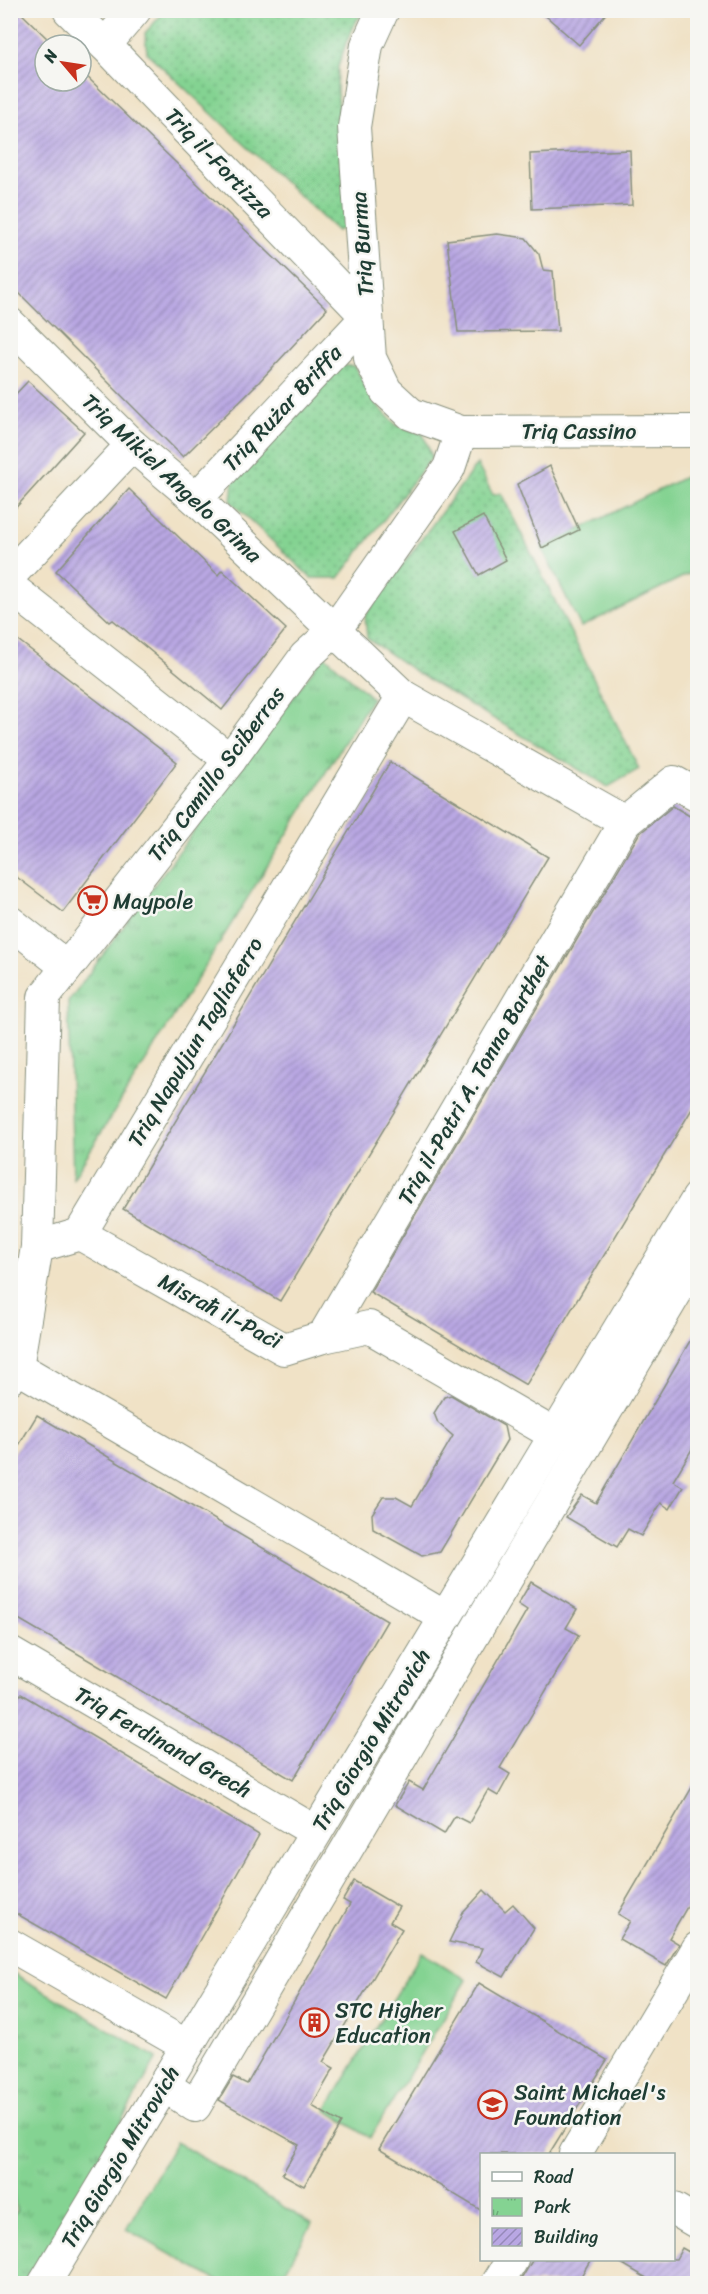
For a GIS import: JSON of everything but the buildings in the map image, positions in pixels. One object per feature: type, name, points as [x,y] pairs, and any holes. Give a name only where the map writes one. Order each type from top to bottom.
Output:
[{"type":"street","name":"Triq il-Fortizza","points":[[69,10],[367,317]]},
{"type":"street","points":[[105,45],[135,10]]},
{"type":"street","name":"Triq Burma","points":[[383,10],[367,45],[354,127],[370,358],[386,391],[411,414],[461,432]]},
{"type":"street","name":"Triq Rużar Briffa","points":[[196,499],[367,317]]},
{"type":"street","name":"Triq Mikiel Angelo Grima","points":[[10,324],[132,445],[196,499],[403,696],[625,822]]},
{"type":"street","name":"Triq Cassino","points":[[461,432],[698,431]]},
{"type":"street","name":"Triq Camillo Sciberras","points":[[37,1247],[44,997],[230,760],[305,657],[335,630],[449,468],[461,432]]},
{"type":"street","points":[[10,575],[132,445]]},
{"type":"street","points":[[10,587],[230,760]]},
{"type":"street","name":"Triq Napuljun Tagliaferro","points":[[80,1234],[403,696]]},
{"type":"street","points":[[625,822],[674,782],[698,795]]},
{"type":"street","name":"Triq il-Patri A. Tonna Barthet","points":[[323,1337],[625,822]]},
{"type":"street","points":[[10,922],[67,967]]},
{"type":"street","name":"Triq Giorgio Mitrovich","points":[[44,2283],[698,1198]]},
{"type":"street","points":[[80,1234],[37,1247],[14,1373],[445,1617]]},
{"type":"street","name":"Misraħ il-Paċi","points":[[80,1234],[284,1349],[323,1337],[369,1327],[555,1435]]},
{"type":"street","points":[[164,2085],[195,2106],[698,1255]]},
{"type":"street","name":"Triq Ferdinand Grech","points":[[10,1653],[316,1832]]},
{"type":"street","points":[[10,1945],[187,2046]]},
{"type":"street","points":[[577,2153],[698,1948]]},
{"type":"street","points":[[675,2210],[698,2223]]},
{"type":"street","points":[[497,2283],[511,2261]]},
{"type":"green space","points":[[165,11],[365,11],[357,20],[338,67],[337,90],[351,221],[346,227],[337,231],[147,53],[145,33]]},
{"type":"green space","points":[[333,365],[354,366],[378,406],[396,425],[423,434],[432,457],[339,578],[311,578],[231,502],[234,471]]},
{"type":"green space","points":[[477,464],[493,495],[501,493],[639,769],[608,787],[419,674],[367,638],[365,616]]},
{"type":"green space","points":[[697,471],[697,570],[581,627],[542,548]]},
{"type":"green space","points":[[324,655],[372,698],[73,1178],[68,1002]]},
{"type":"green space","points":[[422,1952],[467,1980],[370,2138],[326,2110]]},
{"type":"green space","points":[[11,1972],[157,2058],[30,2283],[13,2283],[11,2274],[10,2214],[17,2212],[10,2181]]},
{"type":"green space","points":[[176,2142],[312,2224],[278,2283],[221,2283],[126,2229]]},
{"type":"place","name":"Maypole","points":[[92,901]]},
{"type":"place","name":"STC Higher Education","points":[[314,2023]]},
{"type":"place","name":"Saint Michael's Foundation","points":[[493,2105]]}]
